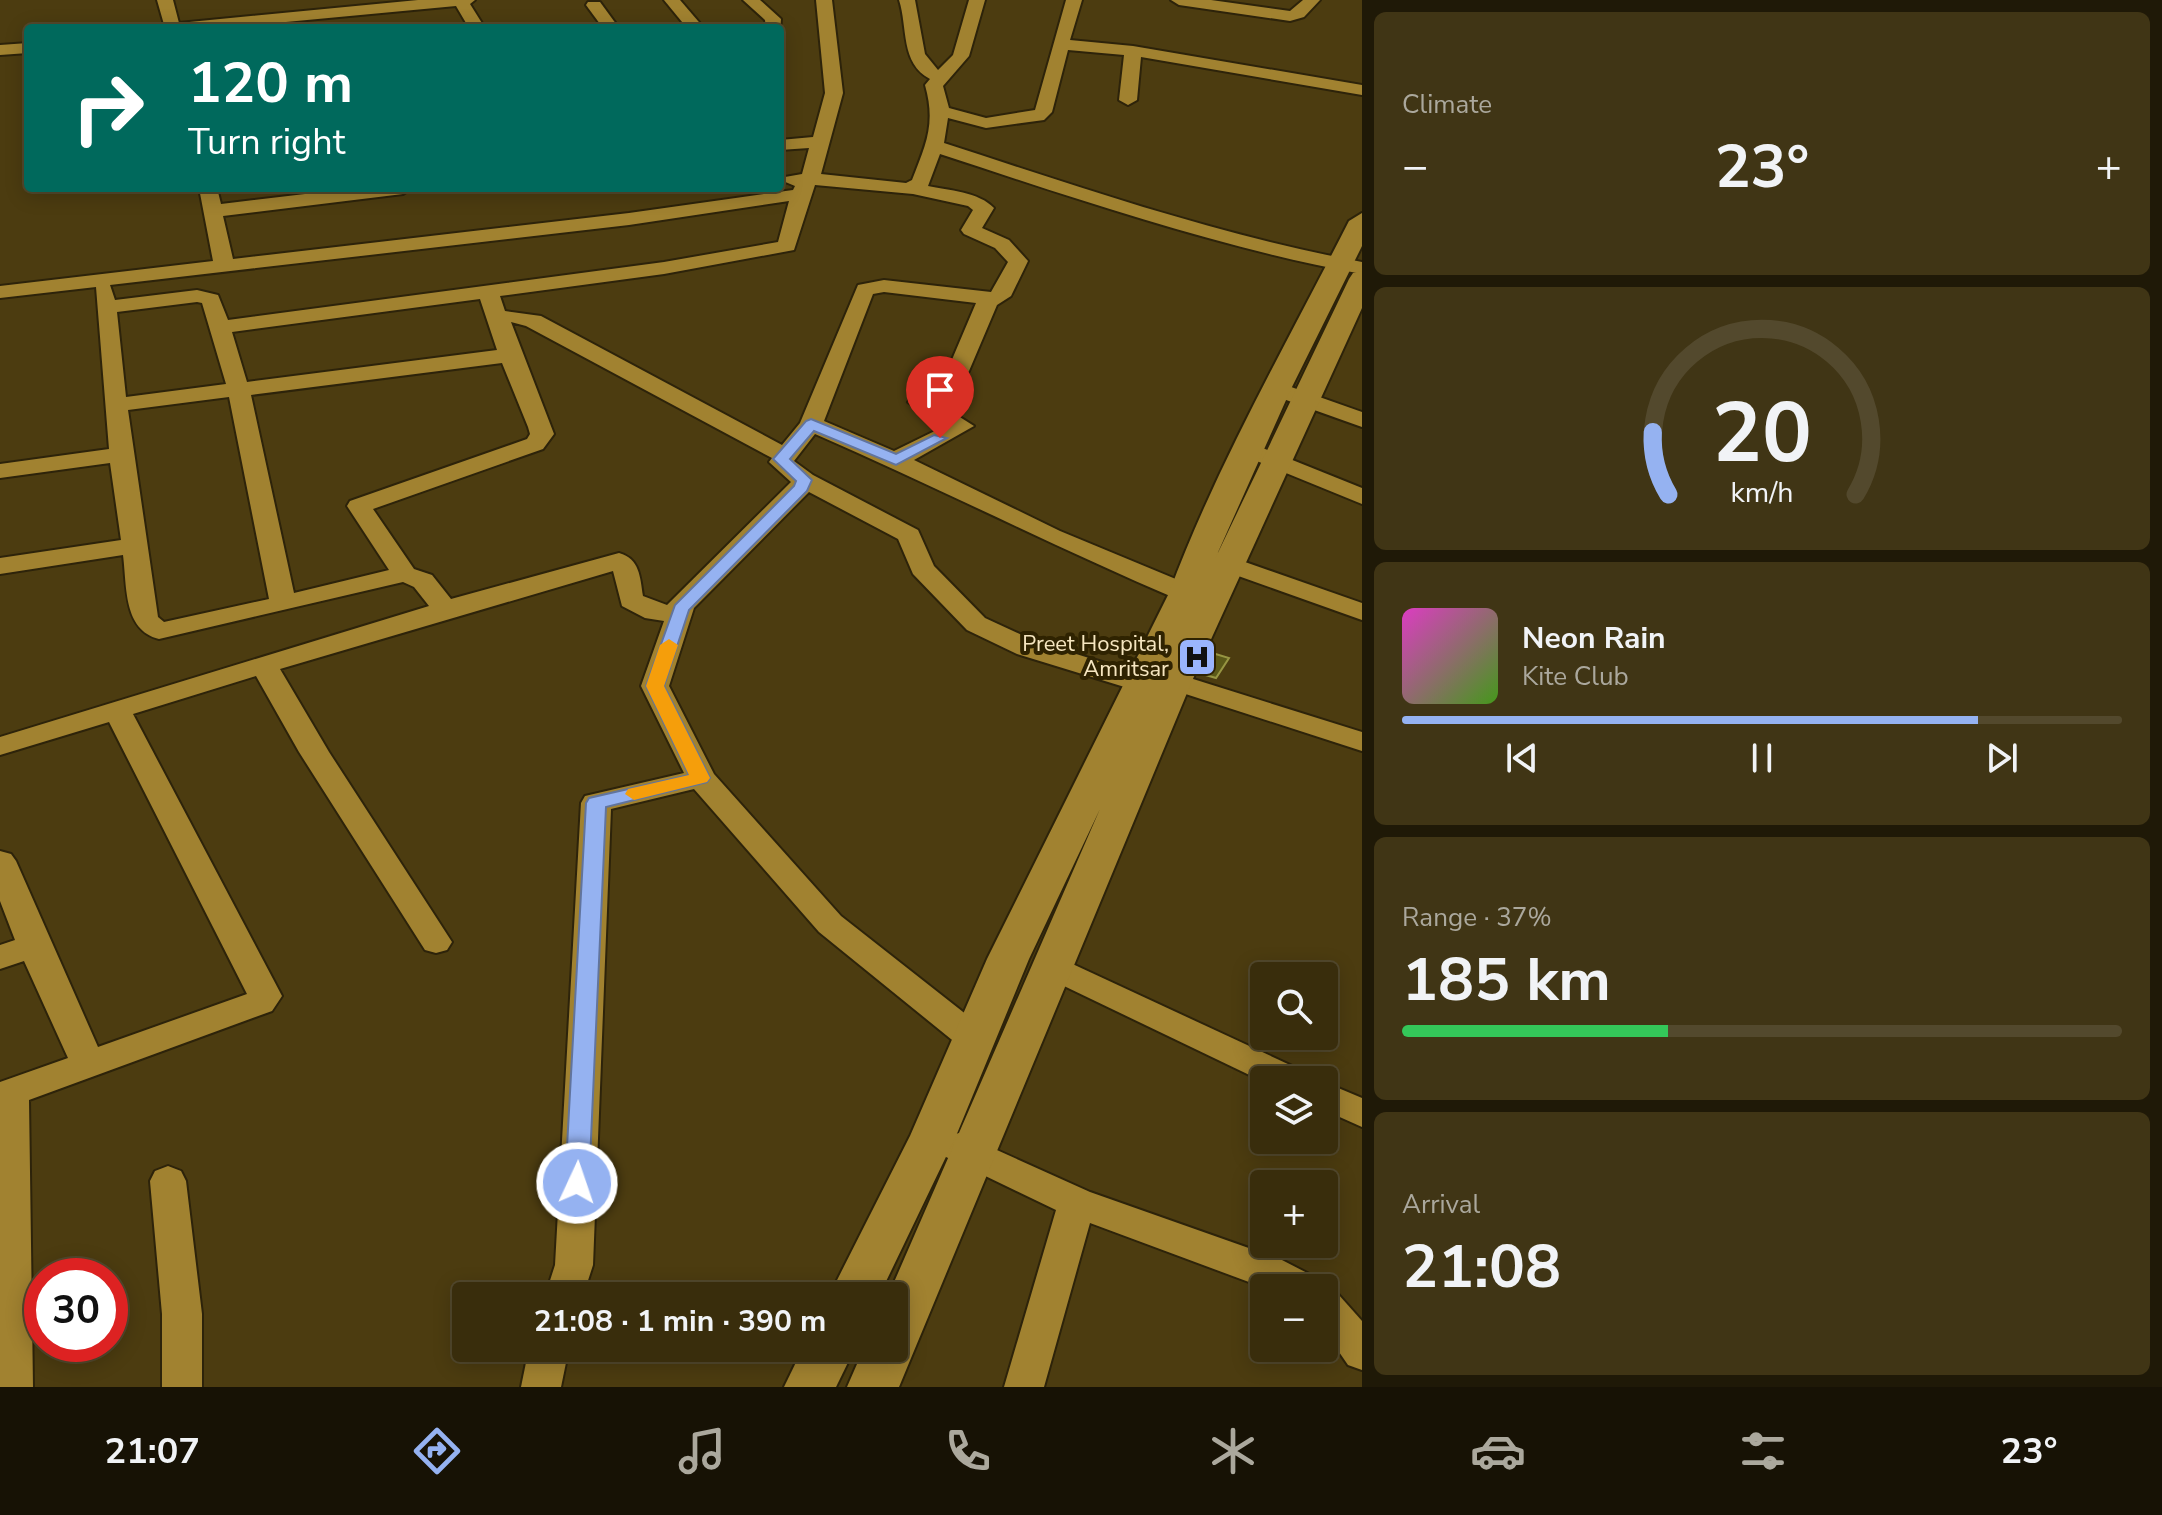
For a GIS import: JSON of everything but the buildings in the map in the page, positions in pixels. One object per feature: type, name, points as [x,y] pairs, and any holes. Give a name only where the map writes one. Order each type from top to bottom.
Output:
[{"type":"street","points":[[165,0],[172,24]]},
{"type":"street","points":[[247,0],[254,22]]},
{"type":"street","points":[[460,0],[475,24]]},
{"type":"street","points":[[227,24],[254,22],[333,6],[467,0]]},
{"type":"street","points":[[672,0],[693,24]]},
{"type":"street","points":[[751,0],[773,19],[774,24]]},
{"type":"street","points":[[811,0],[815,85],[827,109]]},
{"type":"street","points":[[220,327],[664,268],[787,246],[834,93],[824,0]]},
{"type":"street","points":[[907,0],[912,11],[912,48],[915,56],[927,71],[940,78]]},
{"type":"street","points":[[913,188],[920,183],[934,146],[941,111],[933,89],[961,56],[977,0]]},
{"type":"street","points":[[941,111],[980,123],[1038,116],[1043,112],[1074,0]]},
{"type":"street","points":[[1187,1],[1290,16],[1298,14],[1312,0]]},
{"type":"street","points":[[594,5],[608,24]]},
{"type":"street","points":[[1061,44],[1133,51],[1362,90]]},
{"type":"street","points":[[0,50],[24,48]]},
{"type":"street","points":[[1128,100],[1133,51]]},
{"type":"street","points":[[784,145],[821,142]]},
{"type":"street","points":[[934,146],[1182,227],[1355,271]]},
{"type":"street","points":[[784,184],[806,187],[913,188],[974,202],[984,208],[971,230],[1002,244],[1018,261],[1003,293],[989,299],[884,286],[865,289],[811,424],[783,455],[781,462],[804,480],[909,535],[922,569],[976,624],[1027,648],[1158,682],[1362,742]]},
{"type":"street","points":[[784,191],[806,187]]},
{"type":"street","points":[[209,192],[222,258]]},
{"type":"street","points":[[213,211],[347,192]]},
{"type":"street","points":[[0,292],[103,273],[709,192]]},
{"type":"street","points":[[222,258],[629,219],[778,192]]},
{"type":"street","points":[[861,1282],[933,1136],[1008,959],[1158,682],[1291,394],[1355,271],[1362,221]]},
{"type":"street","points":[[0,278],[103,273]]},
{"type":"street","points":[[103,273],[121,454],[145,620],[159,631],[405,574]]},
{"type":"street","points":[[445,609],[423,581],[405,574],[359,506],[535,444],[542,434],[488,293]]},
{"type":"street","points":[[106,307],[207,296],[220,327],[239,391],[283,604]]},
{"type":"street","points":[[896,460],[962,426],[919,402],[943,391],[964,365],[974,326],[989,299]]},
{"type":"street","points":[[497,318],[521,317],[533,321],[783,455]]},
{"type":"street","points":[[116,405],[510,355]]},
{"type":"street","points":[[1291,394],[1362,420]]},
{"type":"street","points":[[811,424],[896,460],[1051,536],[1186,593]]},
{"type":"street","points":[[0,471],[121,454]]},
{"type":"street","points":[[1263,456],[1362,497]]},
{"type":"street","points":[[0,746],[265,667],[445,609],[613,561],[624,564],[631,600],[660,613],[673,614],[801,487],[804,480]]},
{"type":"street","points":[[0,566],[134,546]]},
{"type":"street","points":[[908,1308],[975,1154],[1051,966],[1158,682],[1186,593],[1214,559]]},
{"type":"street","points":[[1214,559],[1362,612]]},
{"type":"street","points":[[681,609],[655,686],[701,778],[830,924],[974,1039]]},
{"type":"street","points":[[265,667],[314,752],[436,942]]},
{"type":"street","points":[[13,1387],[6,1094],[260,1002],[265,996],[117,710]]},
{"type":"street","points":[[569,1282],[574,1265],[596,803],[701,778]]},
{"type":"street","points":[[0,861],[34,946],[88,1063]]},
{"type":"street","points":[[0,957],[34,946]]},
{"type":"street","points":[[1051,966],[1262,1066]]},
{"type":"street","points":[[1338,1102],[1362,1113]]},
{"type":"street","points":[[933,1136],[1077,1203],[1274,1274]]},
{"type":"street","points":[[168,1181],[182,1314],[182,1387]]},
{"type":"street","points":[[1024,1387],[1077,1203]]},
{"type":"street","points":[[1338,1318],[1362,1353]]},
{"type":"street","points":[[541,1387],[546,1362]]},
{"type":"street","points":[[810,1387],[822,1362]]},
{"type":"street","points":[[873,1387],[884,1362]]},
{"type":"slow traffic","points":[[634,794],[701,778],[655,686],[669,645]]},
{"type":"place","name":"Preet Hospital, Amritsar","points":[[1197,657]]},
{"type":"route","points":[[577,1183],[596,803],[701,778],[655,686],[681,609],[804,483],[781,459],[811,424],[896,460],[940,438]]}]
